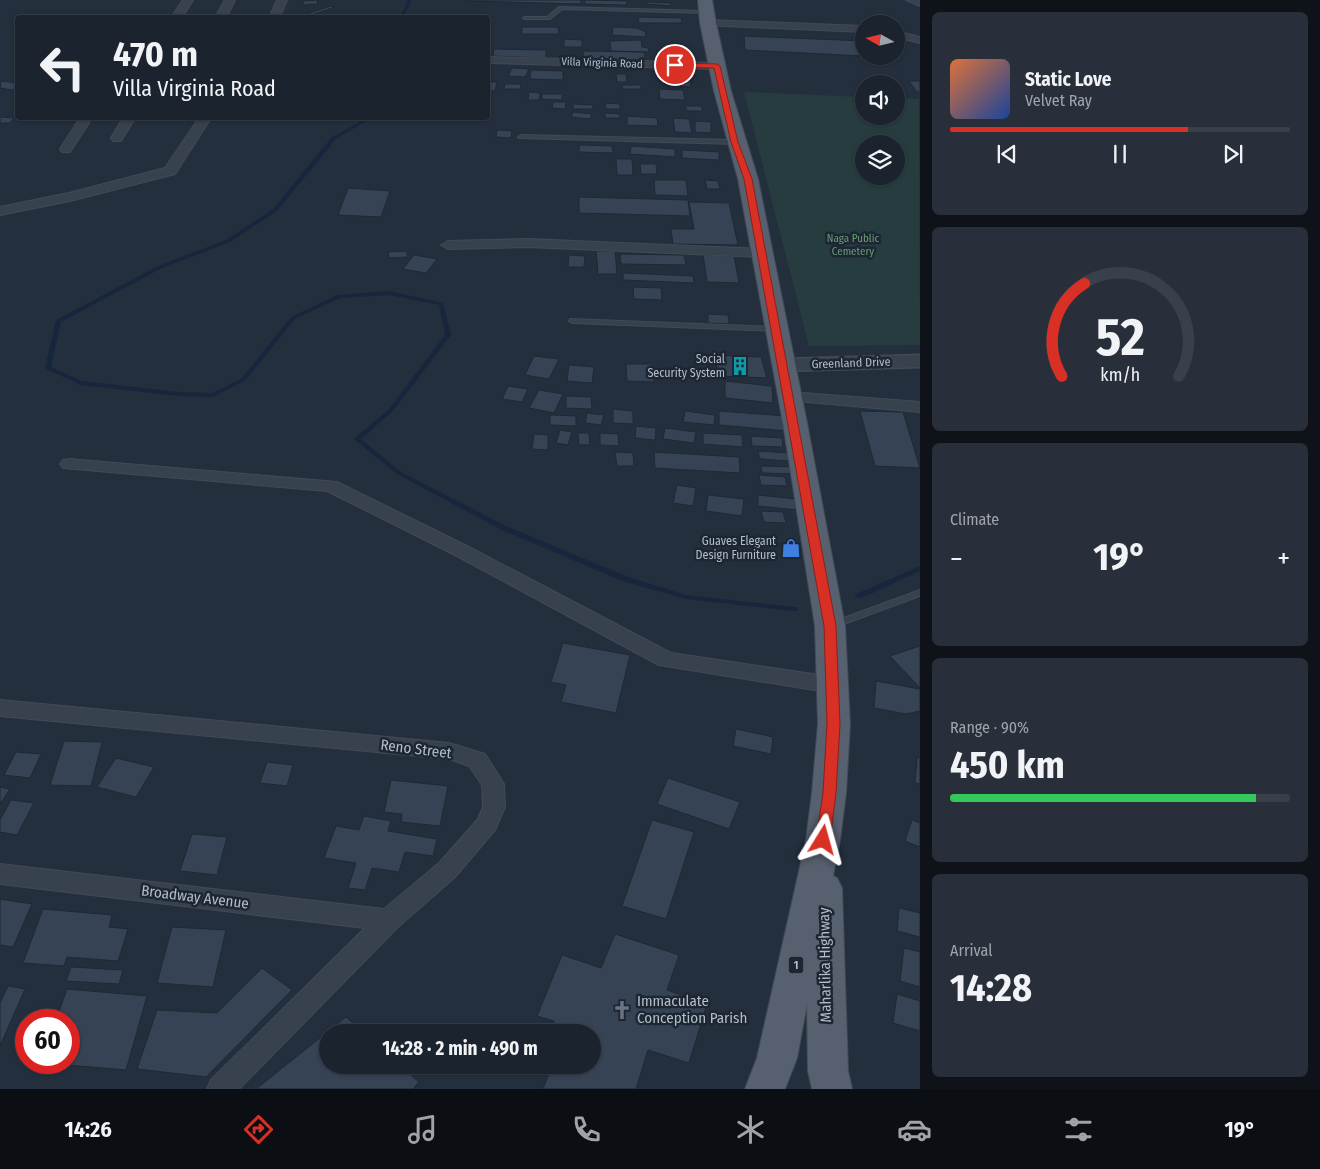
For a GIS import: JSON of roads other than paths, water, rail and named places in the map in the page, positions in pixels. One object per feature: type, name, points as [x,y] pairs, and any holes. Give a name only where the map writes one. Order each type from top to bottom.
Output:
[{"type":"main road","name":"Maharlika Highway","points":[[704,7],[735,142],[748,179],[782,365],[790,397],[830,626],[834,724],[829,793],[823,840],[777,1058],[765,1089]]},
{"type":"main road","name":"Maharlika Highway","points":[[823,840],[828,1072],[832,1089]]},
{"type":"street","points":[[178,15],[188,0]]},
{"type":"street","points":[[222,15],[230,0]]},
{"type":"street","points":[[275,15],[282,0]]},
{"type":"street","points":[[910,0],[920,3]]},
{"type":"street","points":[[704,7],[855,29]]},
{"type":"street","points":[[905,36],[920,40]]},
{"type":"street","name":"Villa Virginia Road","points":[[490,60],[717,66]]},
{"type":"street","points":[[66,149],[85,120]]},
{"type":"street","points":[[117,138],[128,120]]},
{"type":"street","points":[[0,211],[70,197],[170,171],[204,120]]},
{"type":"street","points":[[448,245],[528,243],[763,253]]},
{"type":"street","name":"Greenland Drive","points":[[782,365],[920,361]]},
{"type":"street","points":[[790,397],[920,407]]},
{"type":"street","points":[[69,464],[331,486],[462,551],[666,660],[833,685]]},
{"type":"street","name":"Reno Street","points":[[0,708],[449,751],[476,760],[493,784],[494,807],[487,824],[447,870],[389,920],[221,1089]]},
{"type":"street","name":"Broadway Avenue","points":[[0,874],[389,920]]},
{"type":"lane","points":[[525,18],[548,18],[561,8],[704,7]]},
{"type":"lane","points":[[520,137],[735,142]]},
{"type":"lane","points":[[573,321],[777,330]]},
{"type":"lane","points":[[830,626],[920,593]]},
{"type":"waterway","points":[[402,15],[410,0]]},
{"type":"waterway","points":[[366,120],[334,138],[275,210],[228,241],[160,267],[58,321],[48,368],[81,383],[178,394],[213,395],[244,379],[293,318],[339,296],[389,293],[441,304],[448,335],[391,410],[357,439],[399,473],[504,528],[625,579],[686,597],[794,609]]},
{"type":"waterway","points":[[859,596],[920,568]]},
{"type":"place","name":"Social Security System","points":[[740,366]]},
{"type":"place","name":"Guaves Elegant Design Furniture","points":[[791,548]]},
{"type":"place","name":"Immaculate Conception Parish","points":[[622,1010]]},
{"type":"park label","name":"Naga Public Cemetery","points":[[853,244]]}]
